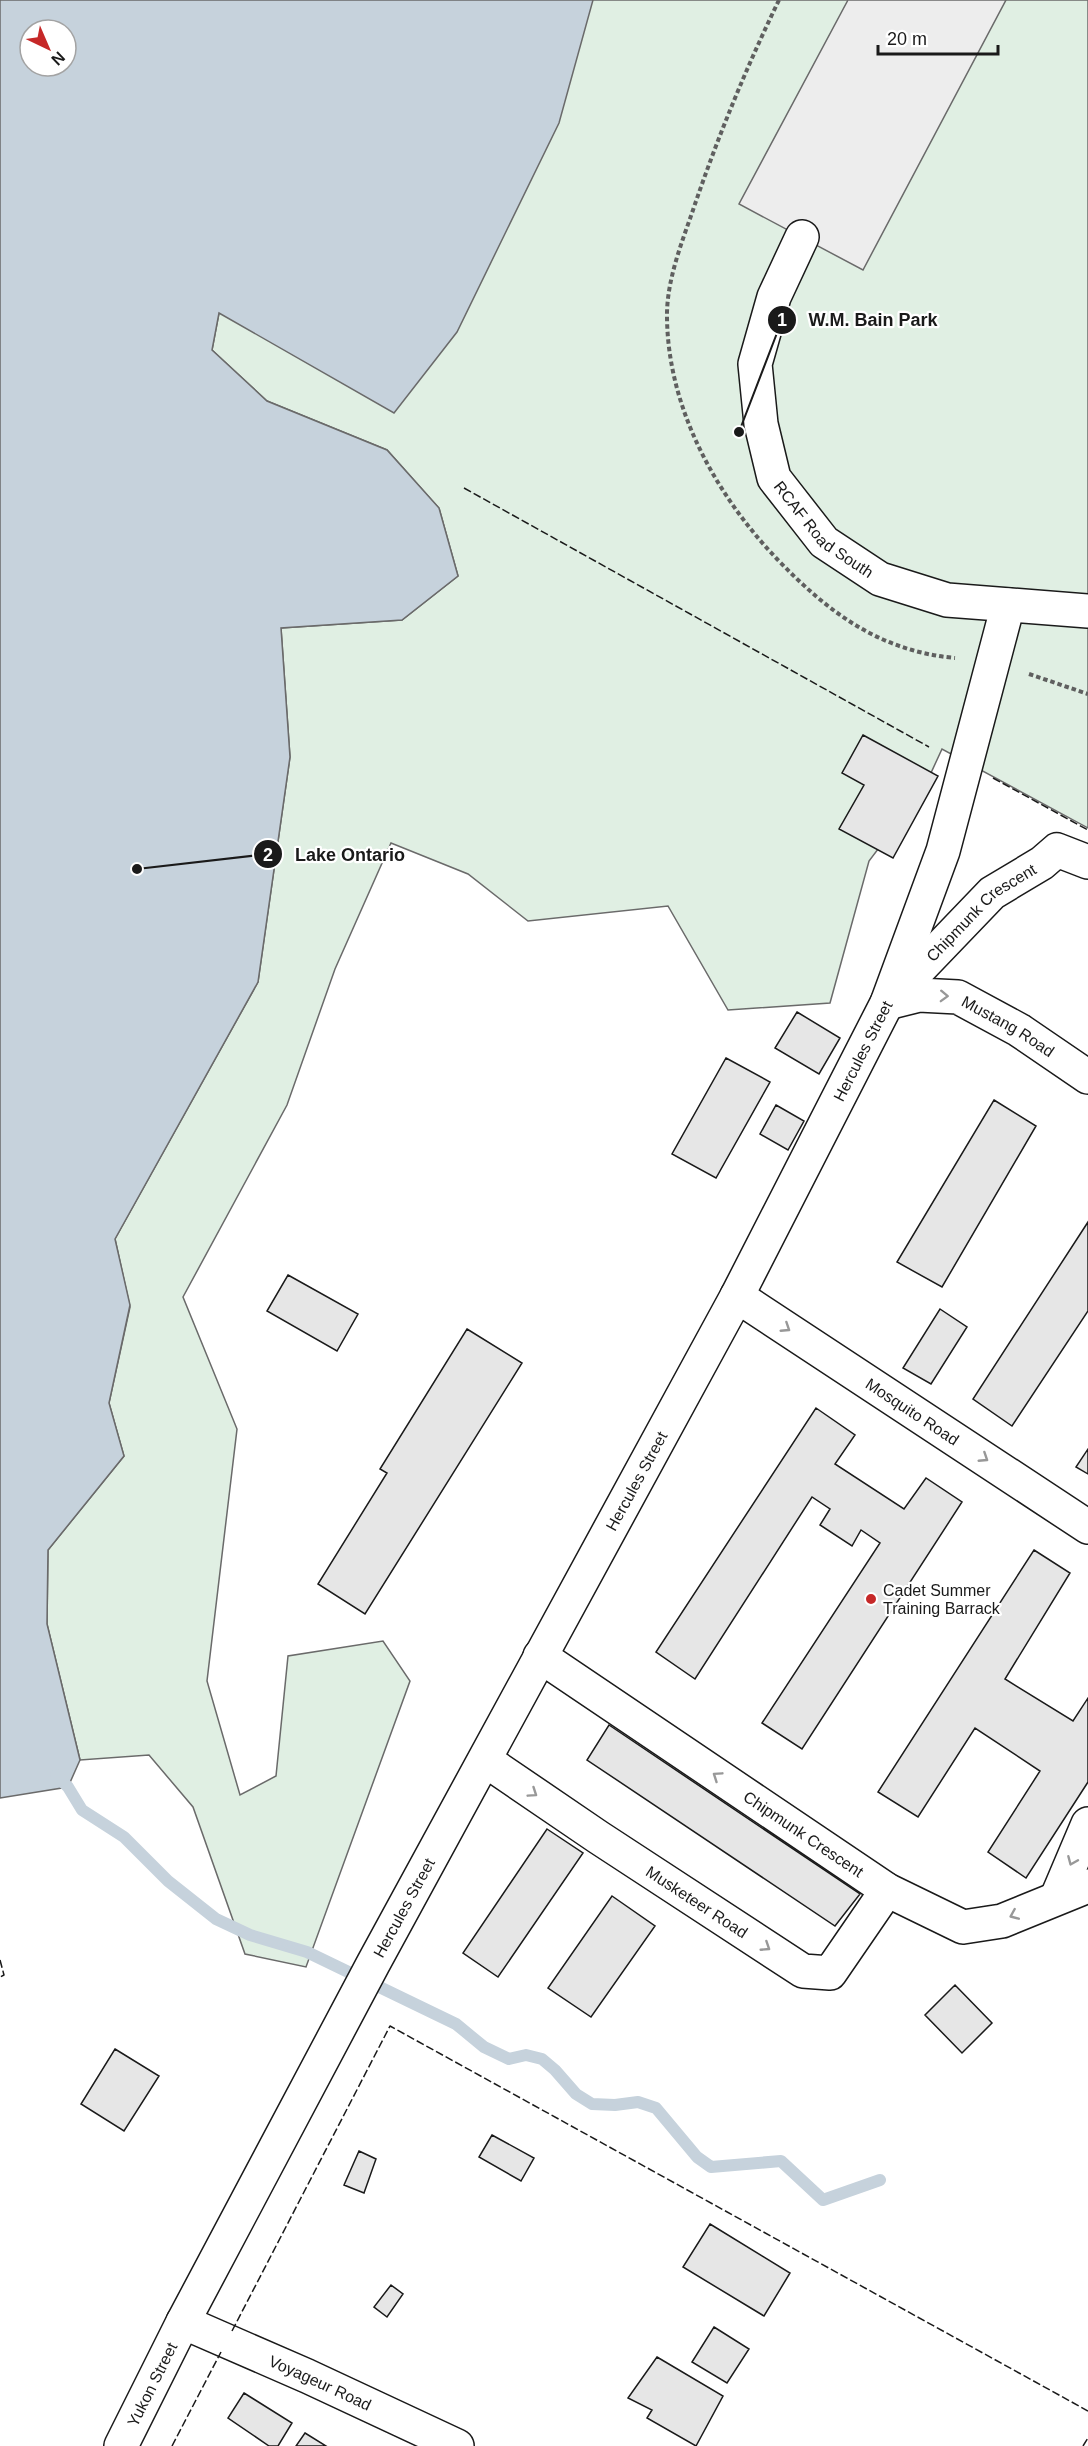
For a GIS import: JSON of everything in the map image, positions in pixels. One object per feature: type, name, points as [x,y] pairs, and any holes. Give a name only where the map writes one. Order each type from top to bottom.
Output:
[{"type":"street","name":"RCAF Road South","points":[[802,237],[774,297],[755,364],[761,424],[774,478],[824,542],[880,579],[947,600],[1088,611]]},
{"type":"street","name":"Hercules Street","points":[[183,2322],[373,1964],[737,1296],[887,1003],[944,851],[1008,605]]},
{"type":"street","name":"Chipmunk Crescent","points":[[887,1003],[992,893],[1042,863],[1057,850],[1088,862]]},
{"type":"street","name":"Mustang Road","points":[[887,1003],[919,995],[958,997],[1019,1030],[1088,1077]]},
{"type":"street","name":"Mosquito Road","points":[[737,1296],[1088,1527]]},
{"type":"street","name":"Chipmunk Crescent","points":[[540,1656],[887,1890],[963,1927],[1002,1921],[1088,1886]]},
{"type":"street","name":"Musketeer Road","points":[[485,1760],[598,1838],[803,1971],[830,1974],[887,1890]]},
{"type":"street","points":[[1057,1898],[1088,1824]]},
{"type":"street","name":"Yukon Street","points":[[121,2446],[183,2322]]},
{"type":"street","name":"Voyageur Road","points":[[183,2322],[307,2376],[457,2446]]},
{"type":"green space","points":[[590,0],[1088,0],[1088,828],[942,749],[924,788],[869,861],[830,1003],[728,1010],[668,906],[528,921],[468,874],[391,843],[335,969],[287,1105],[183,1297],[237,1429],[207,1681],[240,1795],[276,1776],[288,1656],[383,1641],[410,1681],[306,1967],[245,1954],[193,1807],[149,1755],[80,1760],[47,1624],[48,1550],[124,1456],[109,1403],[130,1307],[115,1239],[258,982],[290,757],[281,628],[402,620],[458,576],[439,508],[387,450],[267,401],[212,350],[219,313]]},
{"type":"shaded area","points":[[0,0],[593,0],[559,123],[457,332],[394,413],[219,313],[212,350],[267,401],[387,450],[439,508],[458,576],[402,620],[281,628],[290,757],[258,982],[115,1239],[130,1305],[109,1403],[124,1456],[48,1550],[47,1624],[80,1760],[68,1787],[0,1798]]},
{"type":"shaded area","points":[[848,0],[1006,0],[863,270],[739,204]]},
{"type":"building","points":[[863,735],[938,776],[893,858],[839,829],[864,785],[842,773]]},
{"type":"building","points":[[797,1012],[840,1038],[819,1074],[775,1048]]},
{"type":"building","points":[[726,1058],[770,1082],[716,1178],[672,1154]]},
{"type":"building","points":[[994,1100],[1036,1126],[942,1287],[897,1262]]},
{"type":"building","points":[[776,1105],[804,1121],[788,1150],[760,1134]]},
{"type":"building","points":[[1088,1222],[1088,1311],[1012,1426],[973,1399]]},
{"type":"building","points":[[288,1275],[358,1314],[337,1351],[267,1311]]},
{"type":"building","points":[[940,1309],[967,1327],[931,1384],[903,1368]]},
{"type":"building","points":[[467,1329],[522,1363],[365,1614],[318,1584],[387,1473],[380,1469]]},
{"type":"building","name":"Cadet Summer Training Barrack","points":[[816,1408],[855,1435],[835,1464],[904,1509],[926,1478],[962,1502],[802,1749],[762,1723],[880,1543],[861,1530],[852,1546],[820,1525],[830,1509],[812,1497],[695,1679],[656,1652]]},
{"type":"building","points":[[1088,1449],[1088,1474],[1076,1467]]},
{"type":"building","name":"Cadet Summer Training Barrack","points":[[1034,1550],[1070,1573],[1005,1679],[1073,1721],[1088,1698],[1088,1782],[1026,1878],[988,1852],[1040,1771],[975,1728],[918,1817],[878,1792]]},
{"type":"building","points":[[609,1725],[860,1894],[835,1926],[587,1760]]},
{"type":"building","points":[[547,1829],[583,1853],[498,1977],[463,1953]]},
{"type":"building","points":[[612,1896],[655,1926],[591,2017],[548,1988]]},
{"type":"building","points":[[955,1985],[992,2023],[962,2053],[925,2015]]},
{"type":"building","points":[[115,2049],[159,2076],[124,2131],[81,2104]]},
{"type":"building","points":[[492,2135],[534,2158],[521,2181],[479,2157]]},
{"type":"building","points":[[359,2151],[376,2159],[364,2193],[344,2185]]},
{"type":"building","points":[[710,2224],[790,2273],[764,2316],[683,2267]]},
{"type":"building","points":[[391,2285],[403,2294],[387,2317],[374,2307]]},
{"type":"building","points":[[714,2327],[749,2349],[727,2383],[692,2362]]},
{"type":"building","points":[[657,2357],[723,2396],[696,2446],[647,2418],[652,2410],[628,2398]]},
{"type":"building","points":[[244,2393],[292,2423],[278,2446],[269,2446],[228,2418]]},
{"type":"building","points":[[305,2433],[326,2446],[296,2446]]},
{"type":"waterway","points":[[56,1775],[68,1787],[82,1810],[124,1837],[168,1881],[216,1919],[250,1935],[307,1952],[456,2024],[484,2047],[509,2059],[526,2055],[542,2059],[576,2094],[592,2104],[615,2105],[638,2102],[656,2108],[697,2157],[711,2167],[781,2161],[823,2200],[880,2180]]},
{"type":"fence","points":[[464,488],[929,747]]},
{"type":"fence","points":[[993,778],[1088,830]]},
{"type":"fence","points":[[0,1960],[4,1975],[0,1977]]},
{"type":"fence","points":[[232,2331],[390,2026],[1088,2411]]},
{"type":"fence","points":[[172,2446],[221,2352]]},
{"type":"fence","points":[[1083,2446],[1088,2438]]},
{"type":"place","name":"W.M. Bain Park","points":[[739,432]]},
{"type":"place","name":"Lake Ontario","points":[[137,869]]},
{"type":"place","name":"Cadet Summer Training Barrack","points":[[871,1599]]}]
